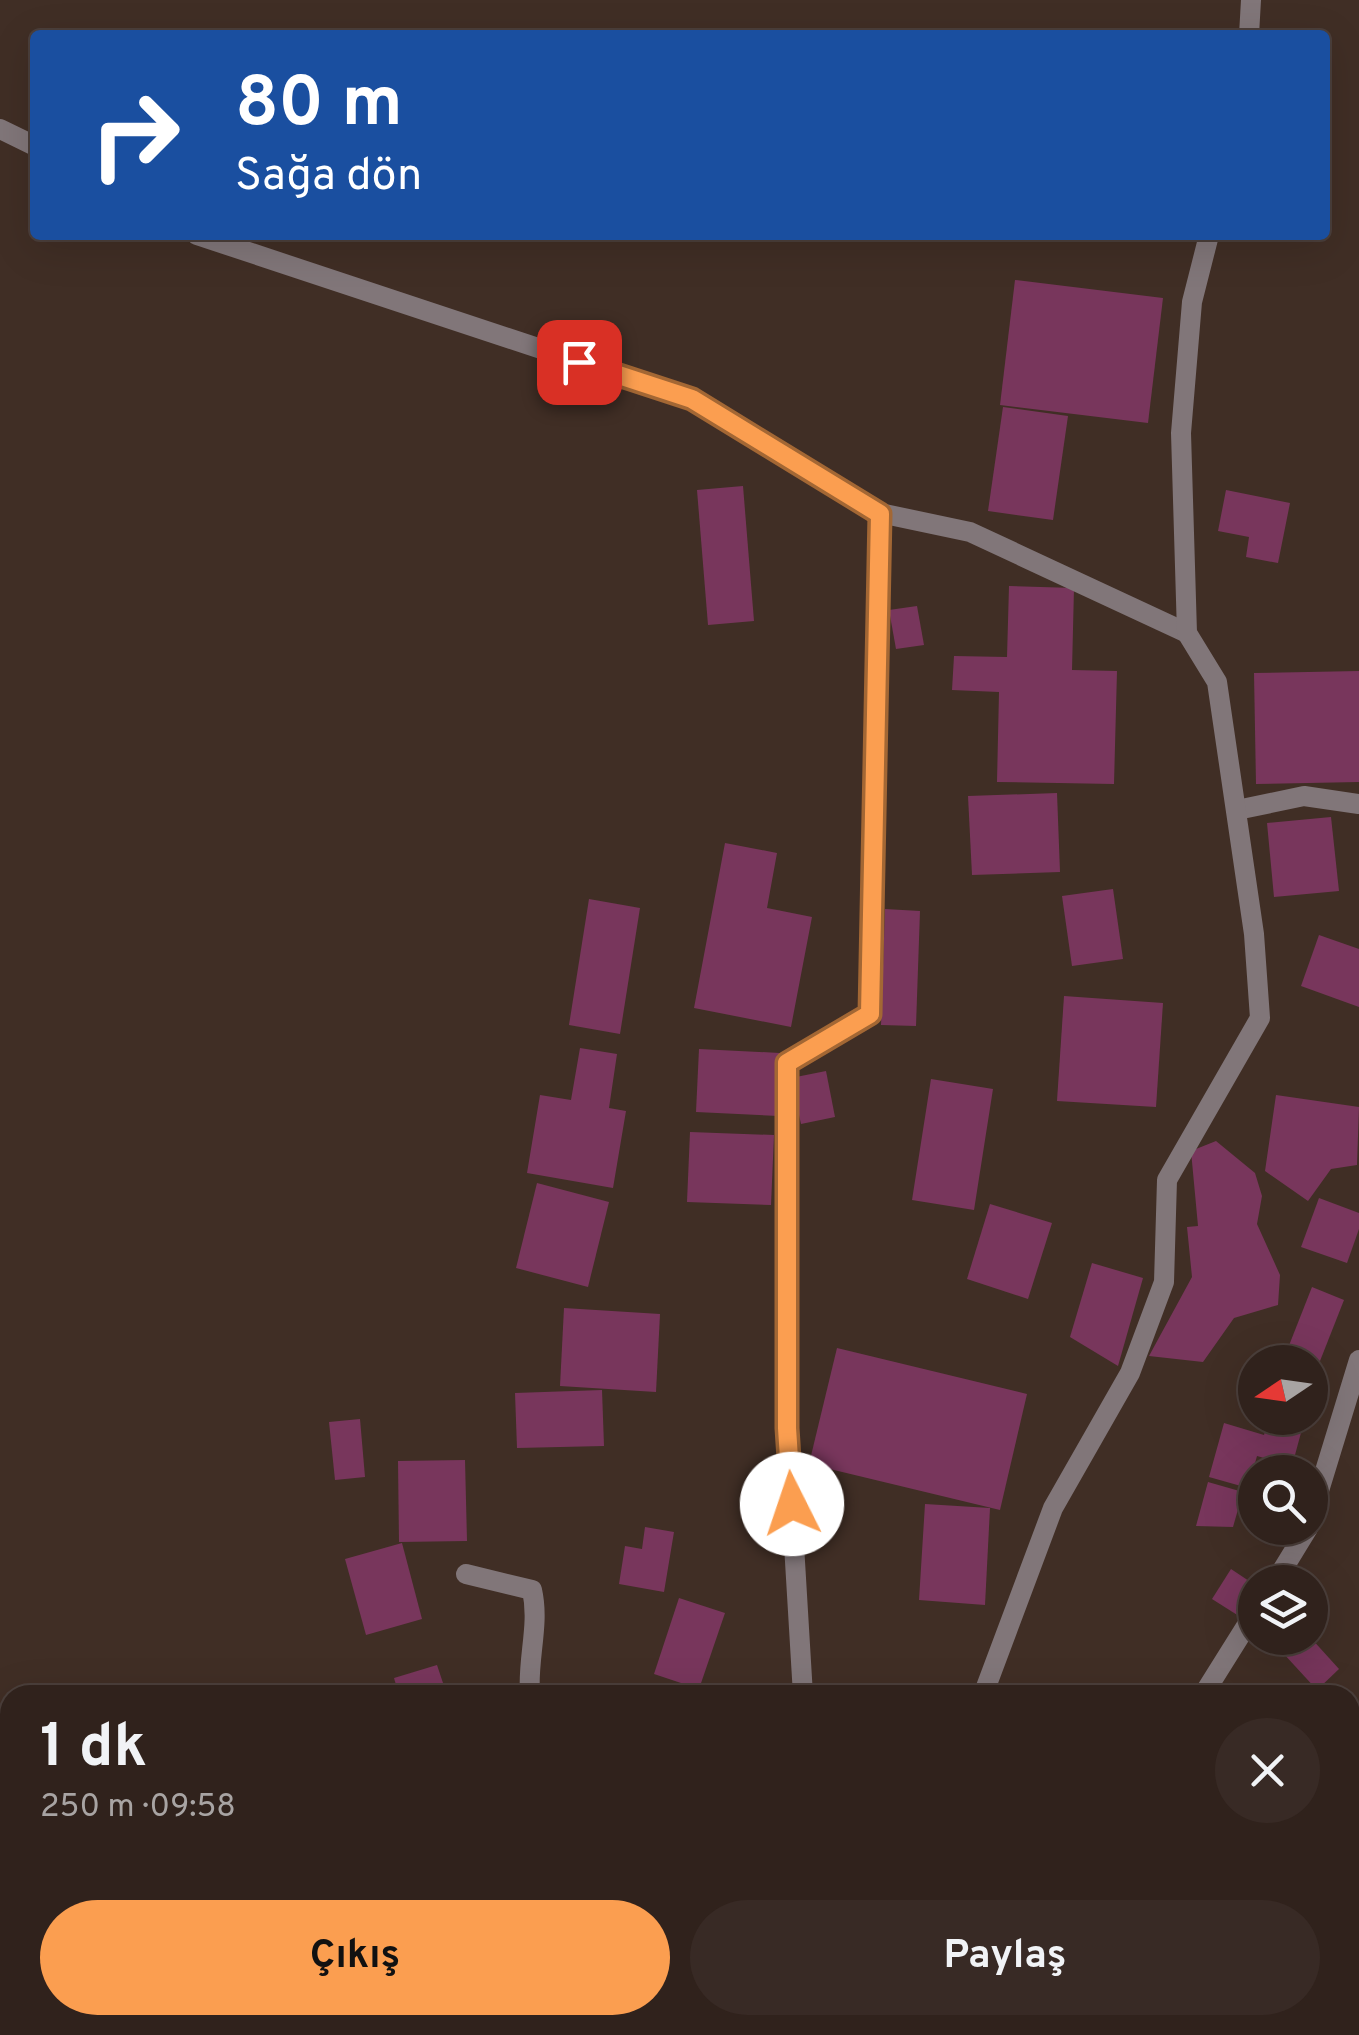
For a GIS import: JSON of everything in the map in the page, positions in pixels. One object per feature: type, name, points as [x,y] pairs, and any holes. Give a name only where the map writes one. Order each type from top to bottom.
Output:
[{"type":"street","points":[[1250,30],[1251,0]]},
{"type":"street","points":[[0,129],[30,144]]},
{"type":"street","points":[[212,240],[692,399],[880,514],[970,532],[1187,633]]},
{"type":"street","points":[[986,1685],[1052,1508],[1130,1373],[1164,1282],[1167,1180],[1260,1018],[1254,934],[1217,682],[1187,633],[1181,433],[1192,302],[1208,240]]},
{"type":"street","points":[[802,1685],[787,1428],[787,1063],[870,1014],[880,514]]},
{"type":"street","points":[[1237,810],[1304,796],[1359,804]]},
{"type":"street","points":[[1328,1461],[1359,1360]]},
{"type":"street","points":[[466,1574],[532,1590],[536,1611],[529,1685]]},
{"type":"street","points":[[1209,1685],[1238,1639]]},
{"type":"building","points":[[1015,280],[1163,298],[1148,423],[1000,405]]},
{"type":"building","points":[[1003,407],[1068,416],[1053,520],[988,511]]},
{"type":"building","points":[[743,486],[754,621],[708,625],[697,490]]},
{"type":"building","points":[[1226,490],[1290,503],[1278,563],[1246,557],[1249,537],[1218,531]]},
{"type":"building","points":[[1009,586],[1074,588],[1072,670],[1117,671],[1114,784],[997,782],[999,692],[952,690],[954,656],[1007,657]]},
{"type":"building","points":[[917,606],[924,645],[896,649],[889,610]]},
{"type":"building","points":[[1359,671],[1359,782],[1256,784],[1254,673]]},
{"type":"building","points":[[1057,793],[1060,872],[972,875],[968,796]]},
{"type":"building","points":[[1331,817],[1339,891],[1274,897],[1267,823]]},
{"type":"building","points":[[725,843],[777,853],[767,908],[812,917],[791,1027],[694,1008]]},
{"type":"building","points":[[1113,889],[1123,959],[1072,966],[1062,896]]},
{"type":"building","points":[[589,899],[640,908],[620,1034],[569,1025]]},
{"type":"building","points":[[885,909],[920,911],[916,1026],[881,1025]]},
{"type":"building","points":[[1319,935],[1359,949],[1359,1007],[1301,986]]},
{"type":"building","points":[[1064,996],[1163,1003],[1156,1107],[1057,1101]]},
{"type":"building","points":[[580,1048],[617,1054],[609,1108],[626,1111],[613,1188],[527,1173],[540,1095],[571,1100]]},
{"type":"building","points":[[699,1049],[780,1053],[778,1116],[696,1112]]},
{"type":"building","points":[[826,1071],[835,1117],[801,1124],[791,1078]]},
{"type":"building","points":[[931,1079],[993,1089],[974,1210],[912,1200]]},
{"type":"building","points":[[1276,1095],[1359,1107],[1357,1165],[1331,1169],[1308,1201],[1265,1171]]},
{"type":"building","points":[[690,1132],[774,1135],[771,1205],[687,1202]]},
{"type":"building","points":[[1216,1141],[1255,1173],[1262,1196],[1257,1224],[1280,1275],[1278,1305],[1234,1318],[1203,1362],[1149,1356],[1192,1277],[1187,1227],[1198,1226],[1191,1151]]},
{"type":"building","points":[[537,1183],[609,1202],[588,1287],[516,1268]]},
{"type":"building","points":[[1319,1198],[1359,1213],[1359,1229],[1347,1263],[1301,1247]]},
{"type":"building","points":[[990,1204],[1052,1223],[1028,1299],[967,1279]]},
{"type":"building","points":[[1092,1263],[1143,1278],[1118,1366],[1070,1337]]},
{"type":"building","points":[[1312,1287],[1344,1300],[1326,1345],[1289,1345]]},
{"type":"building","points":[[564,1308],[660,1314],[656,1392],[560,1386]]},
{"type":"building","points":[[837,1348],[1027,1394],[1000,1510],[809,1464]]},
{"type":"building","points":[[602,1390],[604,1446],[517,1448],[515,1393]]},
{"type":"building","points":[[360,1419],[365,1477],[335,1480],[329,1422]]},
{"type":"building","points":[[1224,1423],[1238,1427],[1238,1435],[1300,1435],[1295,1455],[1238,1455],[1238,1485],[1209,1477]]},
{"type":"building","points":[[465,1460],[467,1541],[399,1542],[398,1461]]},
{"type":"building","points":[[1208,1482],[1238,1491],[1233,1527],[1196,1526]]},
{"type":"building","points":[[925,1504],[990,1508],[985,1605],[919,1600]]},
{"type":"building","points":[[645,1527],[674,1532],[664,1592],[619,1584],[625,1546],[642,1549]]},
{"type":"building","points":[[402,1543],[422,1619],[366,1635],[345,1559]]},
{"type":"building","points":[[1231,1569],[1238,1574],[1238,1615],[1212,1599]]},
{"type":"building","points":[[679,1598],[725,1613],[700,1685],[687,1685],[654,1674]]},
{"type":"building","points":[[1285,1655],[1326,1655],[1339,1669],[1322,1685],[1312,1685]]},
{"type":"building","points":[[437,1665],[444,1685],[396,1685],[394,1678]]},
{"type":"route","points":[[579,362],[692,399],[880,514],[870,1014],[787,1063],[787,1428],[792,1504]]}]
